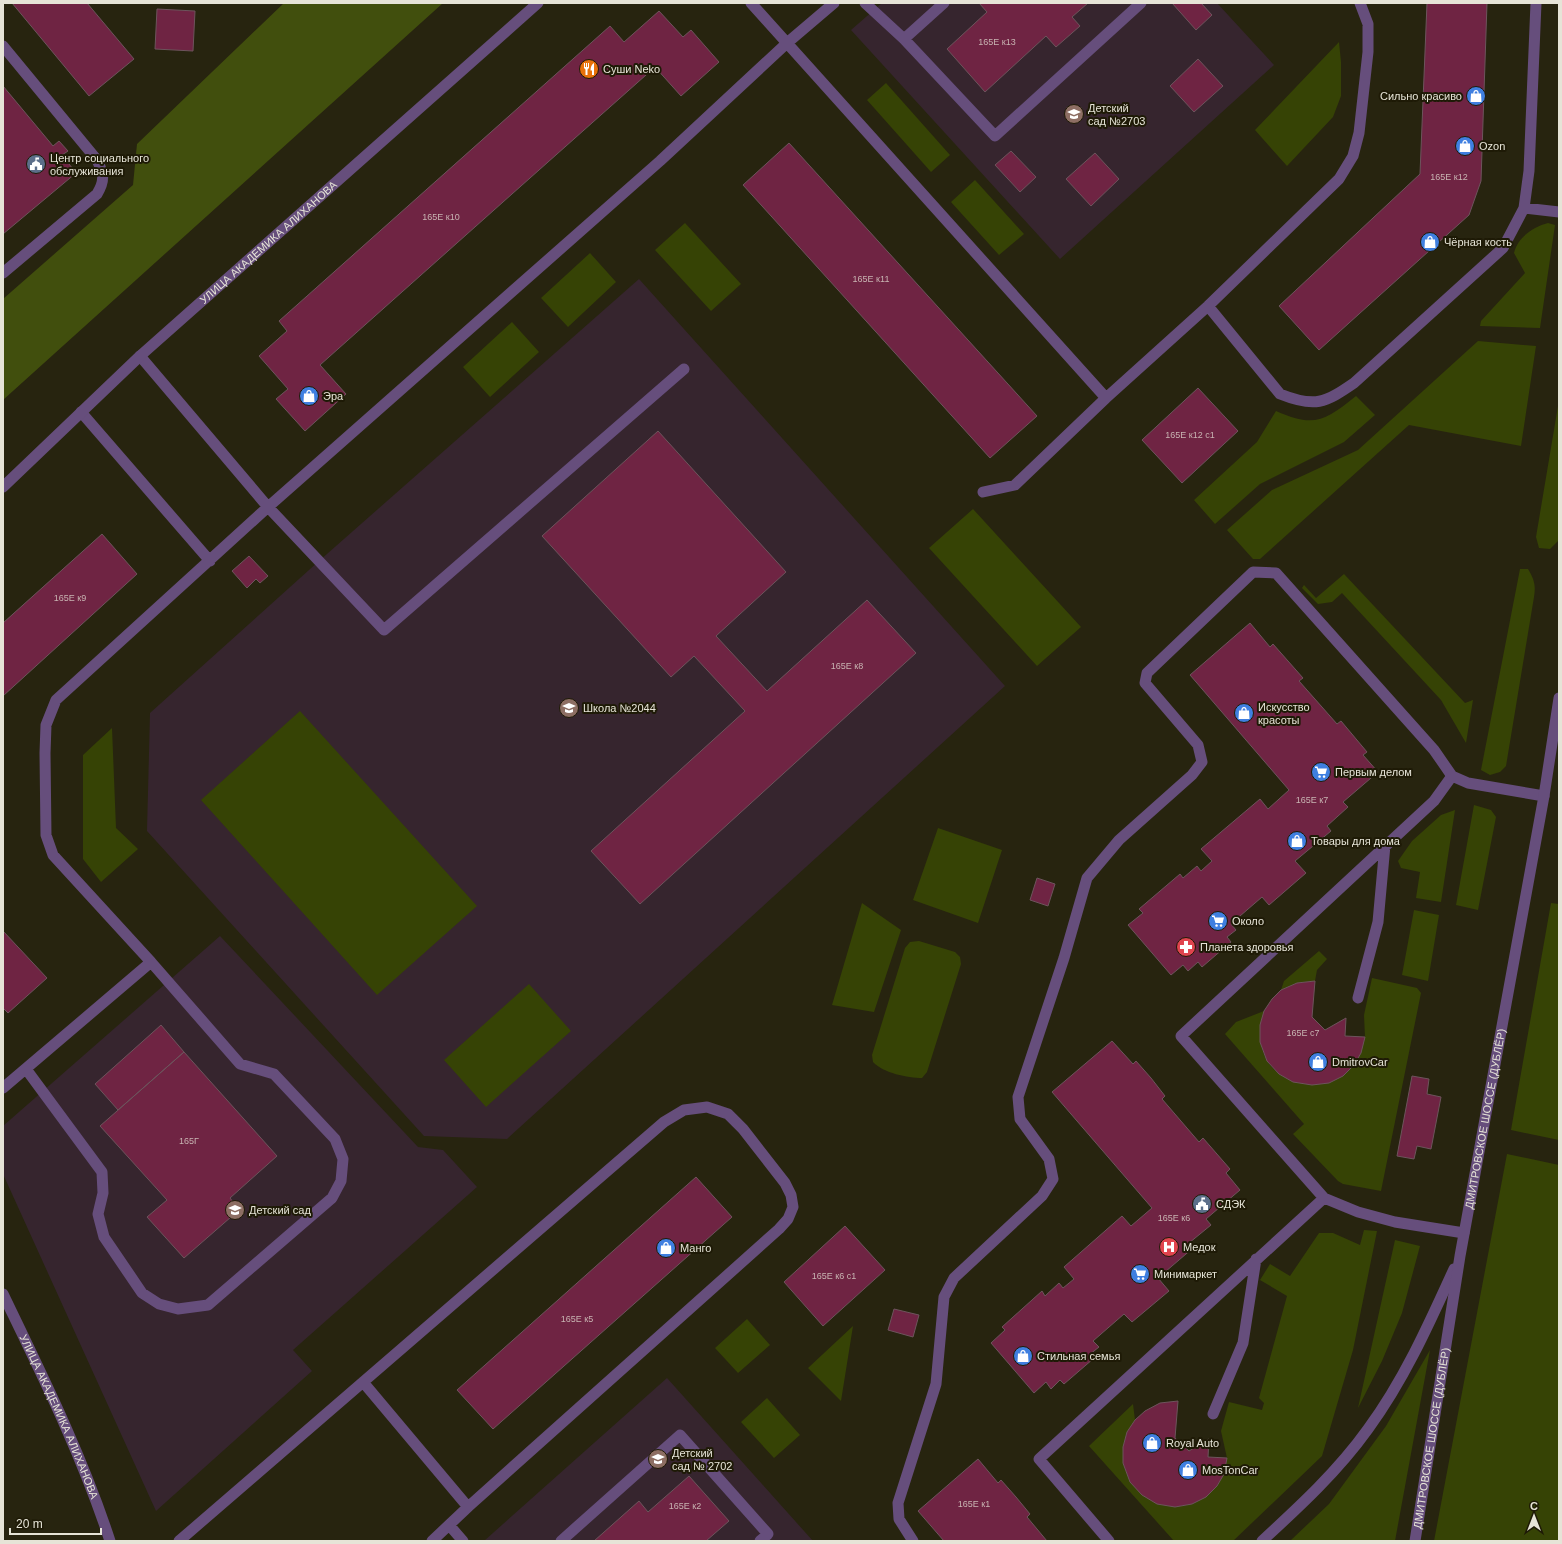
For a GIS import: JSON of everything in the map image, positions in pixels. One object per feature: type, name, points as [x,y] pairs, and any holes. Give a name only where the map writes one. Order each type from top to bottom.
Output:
[{"type":"street","name":"УЛИЦА АКАДЕМИКА АЛИХАНОВА","points":[[3,487],[140,356],[538,3]]},
{"type":"street","points":[[752,3],[1106,398]]},
{"type":"street","points":[[26,1069],[102,1172],[103,1193],[98,1214],[104,1236],[142,1293],[159,1304],[178,1309],[208,1305],[332,1198],[341,1181],[343,1159],[335,1139],[274,1074],[240,1064],[151,962],[53,855],[46,835],[46,725],[56,700],[268,507],[660,161],[788,43],[834,3]]},
{"type":"street","points":[[865,3],[904,39],[995,136],[1141,3]]},
{"type":"street","points":[[904,39],[944,3]]},
{"type":"street","points":[[983,492],[1015,485],[1106,398],[1208,306],[1339,179],[1353,156],[1359,133],[1368,52],[1368,24],[1360,3]]},
{"type":"street","points":[[1208,306],[1280,394],[1295,400],[1315,403],[1332,398],[1354,383],[1503,248],[1524,208],[1529,170],[1536,3]]},
{"type":"street","points":[[3,46],[97,160],[103,172],[103,184],[97,194],[3,273]]},
{"type":"street","points":[[1524,208],[1559,212]]},
{"type":"street","points":[[140,356],[268,507],[384,630],[684,369]]},
{"type":"street","points":[[81,412],[210,561]]},
{"type":"street","points":[[913,1541],[899,1519],[898,1502],[936,1384],[944,1296],[954,1278],[1042,1196],[1053,1179],[1049,1159],[1020,1119],[1018,1097],[1064,958],[1087,878],[1119,840],[1192,775],[1202,762],[1198,745],[1145,683],[1147,673],[1253,572],[1276,573],[1434,750],[1452,776],[1468,783],[1544,796]]},
{"type":"street","name":"ДМИТРОВСКОЕ ШОССЕ (ДУБЛЁР)","points":[[1415,1541],[1460,1256],[1544,796],[1559,698]]},
{"type":"street","points":[[1452,776],[1434,801],[1181,1036],[1324,1198],[1358,1212],[1395,1222],[1464,1234]]},
{"type":"street","points":[[1358,998],[1378,922],[1385,845]]},
{"type":"street","points":[[3,1088],[151,962]]},
{"type":"street","points":[[179,1541],[664,1122],[684,1110],[707,1107],[728,1114],[743,1129],[785,1183],[791,1195],[793,1206],[788,1219],[780,1229],[468,1507],[432,1541]]},
{"type":"street","points":[[1109,1541],[1039,1459],[1324,1198]]},
{"type":"street","points":[[1262,1541],[1334,1472],[1369,1429],[1417,1349],[1460,1256]]},
{"type":"street","points":[[1213,1414],[1243,1343],[1250,1308],[1256,1259]]},
{"type":"street","name":"УЛИЦА АКАДЕМИКА АЛИХАНОВА","points":[[3,1294],[65,1424],[92,1489],[110,1541]]},
{"type":"street","points":[[363,1382],[468,1507]]},
{"type":"street","points":[[561,1541],[680,1435],[768,1534],[760,1541]]},
{"type":"street","points":[[448,1525],[463,1541]]},
{"type":"shaded area","name":"Детский сад №2703","points":[[882,3],[1217,3],[1274,65],[1060,259],[851,30]]},
{"type":"shaded area","name":"Школа №2044","points":[[639,279],[1005,686],[507,1139],[424,1136],[147,831],[150,713],[319,561]]},
{"type":"shaded area","name":"Детский сад","points":[[220,936],[418,1147],[443,1150],[477,1187],[293,1350],[312,1371],[156,1511],[3,1174],[3,1126]]},
{"type":"shaded area","name":"Детский сад № 2702","points":[[667,1378],[813,1541],[484,1541]]},
{"type":"green space","points":[[284,3],[443,3],[3,400],[3,299],[133,185],[137,144]]},
{"type":"green space","points":[[1339,42],[1341,62],[1341,96],[1333,117],[1287,166],[1255,130]]},
{"type":"green space","points":[[886,83],[950,155],[931,172],[867,100]]},
{"type":"green space","points":[[975,180],[1024,234],[999,255],[951,202]]},
{"type":"green space","points":[[685,223],[741,284],[711,311],[655,250]]},
{"type":"green space","points":[[1548,223],[1555,225],[1540,328],[1480,326],[1481,321],[1525,273],[1514,253],[1519,242],[1532,230]]},
{"type":"green space","points":[[590,253],[616,282],[568,327],[541,298]]},
{"type":"green space","points":[[512,322],[539,352],[490,397],[463,367]]},
{"type":"green space","points":[[1478,341],[1536,346],[1521,446],[1409,425],[1260,559],[1253,559],[1227,530],[1272,490],[1358,450]]},
{"type":"green space","points":[[1356,396],[1375,415],[1344,442],[1260,484],[1215,524],[1194,500],[1257,442],[1276,411],[1300,419],[1319,419],[1336,411]]},
{"type":"green space","points":[[1559,400],[1559,540],[1550,549],[1539,548],[1536,537]]},
{"type":"green space","points":[[973,509],[1081,627],[1037,666],[929,548]]},
{"type":"green space","points":[[1520,569],[1528,569],[1532,576],[1535,586],[1534,597],[1506,766],[1500,772],[1490,775],[1481,770]]},
{"type":"green space","points":[[1344,574],[1465,703],[1473,700],[1466,743],[1441,700],[1342,593],[1332,602],[1318,604],[1302,588],[1304,585],[1316,598]]},
{"type":"green space","points":[[300,711],[477,906],[377,995],[201,800]]},
{"type":"green space","points":[[112,728],[116,828],[138,849],[101,882],[83,859],[83,755]]},
{"type":"green space","points":[[1474,805],[1491,810],[1496,817],[1478,910],[1456,905]]},
{"type":"green space","points":[[1455,810],[1441,902],[1416,898],[1420,872],[1401,868],[1398,861],[1412,841],[1441,815]]},
{"type":"green space","points":[[938,828],[1002,850],[978,923],[913,900]]},
{"type":"green space","points":[[862,903],[901,930],[874,1012],[832,1005]]},
{"type":"green space","points":[[1551,903],[1559,904],[1559,1140],[1511,1130]]},
{"type":"green space","points":[[1414,910],[1439,915],[1428,981],[1402,975]]},
{"type":"green space","points":[[919,941],[955,952],[960,957],[961,964],[927,1072],[922,1078],[903,1076],[889,1072],[877,1066],[873,1062],[872,1055],[905,948],[910,942]]},
{"type":"green space","points":[[1319,951],[1327,959],[1317,970],[1315,981],[1297,983],[1281,990],[1284,981]]},
{"type":"green space","points":[[1372,978],[1417,988],[1421,993],[1381,1191],[1343,1184],[1338,1181],[1293,1134],[1304,1124],[1225,1034],[1236,1022],[1264,1011],[1261,1028],[1261,1044],[1265,1057],[1272,1068],[1283,1076],[1296,1082],[1311,1084],[1329,1083],[1365,1037],[1364,1015]]},
{"type":"green space","points":[[529,984],[571,1031],[486,1107],[444,1060]]},
{"type":"green space","points":[[1507,1154],[1559,1165],[1559,1541],[1434,1541]]},
{"type":"green space","points":[[1364,1230],[1377,1231],[1353,1350],[1322,1456],[1233,1541],[1174,1541],[1089,1446],[1133,1404],[1135,1420],[1127,1432],[1123,1447],[1123,1463],[1130,1482],[1175,1507],[1192,1504],[1206,1497],[1217,1486],[1224,1474],[1227,1458],[1221,1431],[1229,1402],[1262,1410],[1264,1403],[1259,1398],[1287,1296],[1260,1280],[1270,1264],[1290,1276],[1319,1233],[1333,1233],[1360,1245]]},
{"type":"green space","points":[[1395,1240],[1420,1246],[1402,1313],[1382,1361],[1358,1408]]},
{"type":"green space","points":[[747,1319],[770,1345],[738,1373],[715,1348]]},
{"type":"green space","points":[[853,1326],[841,1401],[808,1368]]},
{"type":"green space","points":[[1430,1350],[1395,1541],[1290,1541],[1329,1504],[1386,1426]]},
{"type":"green space","points":[[767,1398],[800,1435],[774,1458],[741,1422]]},
{"type":"building","points":[[12,3],[87,3],[134,59],[89,96]]},
{"type":"building","points":[[979,3],[1088,3],[1072,17],[1080,26],[1056,47],[1046,36],[985,92],[947,49],[987,12]]},
{"type":"building","points":[[1172,3],[1201,3],[1212,15],[1196,30]]},
{"type":"building","points":[[1427,3],[1487,3],[1481,181],[1469,215],[1319,350],[1279,306],[1420,174]]},
{"type":"building","points":[[157,9],[195,11],[193,51],[155,49]]},
{"type":"building","points":[[659,11],[683,37],[691,30],[719,62],[681,96],[655,67],[320,365],[346,394],[305,431],[276,399],[288,389],[259,356],[287,331],[279,321],[610,26],[624,42]]},
{"type":"building","points":[[1198,59],[1223,86],[1194,112],[1170,86]]},
{"type":"building","name":"Центр социального обслуживания","points":[[3,86],[53,146],[59,141],[68,151],[62,155],[76,173],[3,234]]},
{"type":"building","points":[[789,143],[1037,416],[990,458],[743,185]]},
{"type":"building","points":[[1011,151],[1036,177],[1020,192],[995,165]]},
{"type":"building","points":[[1095,153],[1119,179],[1091,206],[1066,179]]},
{"type":"building","points":[[1198,388],[1238,431],[1182,483],[1142,440]]},
{"type":"building","points":[[658,431],[786,572],[716,636],[767,691],[867,600],[916,653],[640,904],[591,851],[745,711],[694,656],[671,677],[542,536]]},
{"type":"building","points":[[102,534],[137,574],[3,696],[3,623]]},
{"type":"building","points":[[249,556],[268,576],[260,583],[256,579],[247,588],[232,571]]},
{"type":"building","points":[[1250,623],[1270,647],[1273,644],[1303,678],[1299,681],[1337,724],[1341,721],[1367,752],[1363,755],[1378,772],[1343,802],[1348,807],[1327,826],[1331,831],[1295,861],[1306,873],[1269,905],[1262,897],[1231,924],[1236,930],[1227,937],[1231,942],[1202,967],[1198,962],[1188,971],[1183,965],[1171,975],[1128,925],[1143,913],[1139,909],[1180,874],[1183,878],[1197,866],[1201,871],[1212,861],[1201,849],[1260,799],[1268,809],[1289,790],[1190,675]]},
{"type":"building","points":[[1037,878],[1055,884],[1048,906],[1030,900]]},
{"type":"building","points":[[3,931],[47,978],[8,1013],[3,1008]]},
{"type":"building","points":[[1315,981],[1312,1017],[1325,1030],[1346,1018],[1345,1036],[1365,1037],[1361,1053],[1354,1065],[1343,1076],[1329,1083],[1312,1085],[1293,1082],[1279,1074],[1267,1061],[1260,1042],[1260,1025],[1264,1011],[1272,999],[1281,990],[1297,983]]},
{"type":"building","points":[[161,1025],[184,1052],[118,1110],[95,1084]]},
{"type":"building","points":[[1112,1041],[1133,1064],[1136,1061],[1151,1078],[1165,1096],[1162,1099],[1199,1142],[1203,1138],[1230,1169],[1226,1173],[1240,1190],[1206,1219],[1211,1225],[1189,1243],[1193,1248],[1158,1278],[1169,1291],[1132,1322],[1124,1314],[1093,1341],[1099,1347],[1089,1355],[1093,1359],[1064,1384],[1060,1380],[1051,1389],[1046,1382],[1034,1393],[991,1343],[1005,1330],[1002,1327],[1042,1291],[1045,1296],[1059,1283],[1063,1288],[1074,1279],[1064,1267],[1122,1216],[1131,1226],[1152,1208],[1052,1092]]},
{"type":"building","points":[[184,1052],[277,1156],[230,1198],[239,1210],[184,1258],[147,1217],[167,1200],[100,1126]]},
{"type":"building","points":[[1412,1076],[1429,1079],[1427,1094],[1441,1097],[1431,1149],[1417,1146],[1414,1159],[1397,1156]]},
{"type":"building","points":[[696,1177],[732,1217],[493,1429],[457,1390]]},
{"type":"building","points":[[845,1226],[885,1270],[823,1326],[784,1282]]},
{"type":"building","points":[[894,1309],[919,1315],[913,1337],[888,1330]]},
{"type":"building","points":[[1178,1401],[1175,1438],[1189,1451],[1209,1439],[1208,1457],[1227,1458],[1224,1474],[1217,1486],[1206,1497],[1192,1504],[1175,1507],[1157,1504],[1142,1495],[1130,1482],[1123,1463],[1123,1447],[1127,1432],[1135,1420],[1145,1411],[1160,1403]]},
{"type":"building","points":[[978,1459],[998,1483],[1001,1480],[1016,1497],[1030,1514],[1027,1517],[1047,1541],[944,1541],[918,1511]]},
{"type":"building","points":[[689,1476],[729,1521],[706,1541],[594,1541],[639,1501],[648,1512]]},
{"type":"place","name":"Суши Neko","points":[[589,69]]},
{"type":"place","name":"Сильно красиво","points":[[1476,96]]},
{"type":"place","name":"Детский сад №2703","points":[[1074,114]]},
{"type":"place","name":"Ozon","points":[[1465,146]]},
{"type":"place","name":"Центр социального обслуживания","points":[[36,164]]},
{"type":"place","name":"Чёрная кость","points":[[1430,242]]},
{"type":"place","name":"Эра","points":[[309,396]]},
{"type":"place","name":"Школа №2044","points":[[569,708]]},
{"type":"place","name":"Искусство красоты","points":[[1244,713]]},
{"type":"place","name":"Первым делом","points":[[1321,772]]},
{"type":"place","name":"Товары для дома","points":[[1297,841]]},
{"type":"place","name":"Около","points":[[1218,921]]},
{"type":"place","name":"Планета здоровья","points":[[1186,947]]},
{"type":"place","name":"DmitrovCar","points":[[1318,1062]]},
{"type":"place","name":"СДЭК","points":[[1202,1204]]},
{"type":"place","name":"Детский сад","points":[[235,1210]]},
{"type":"place","name":"Медок","points":[[1169,1247]]},
{"type":"place","name":"Манго","points":[[666,1248]]},
{"type":"place","name":"Минимаркет","points":[[1140,1274]]},
{"type":"place","name":"Стильная семья","points":[[1023,1356]]},
{"type":"place","name":"Royal Auto","points":[[1152,1443]]},
{"type":"place","name":"Детский сад № 2702","points":[[658,1459]]},
{"type":"place","name":"MosTonCar","points":[[1188,1470]]}]
